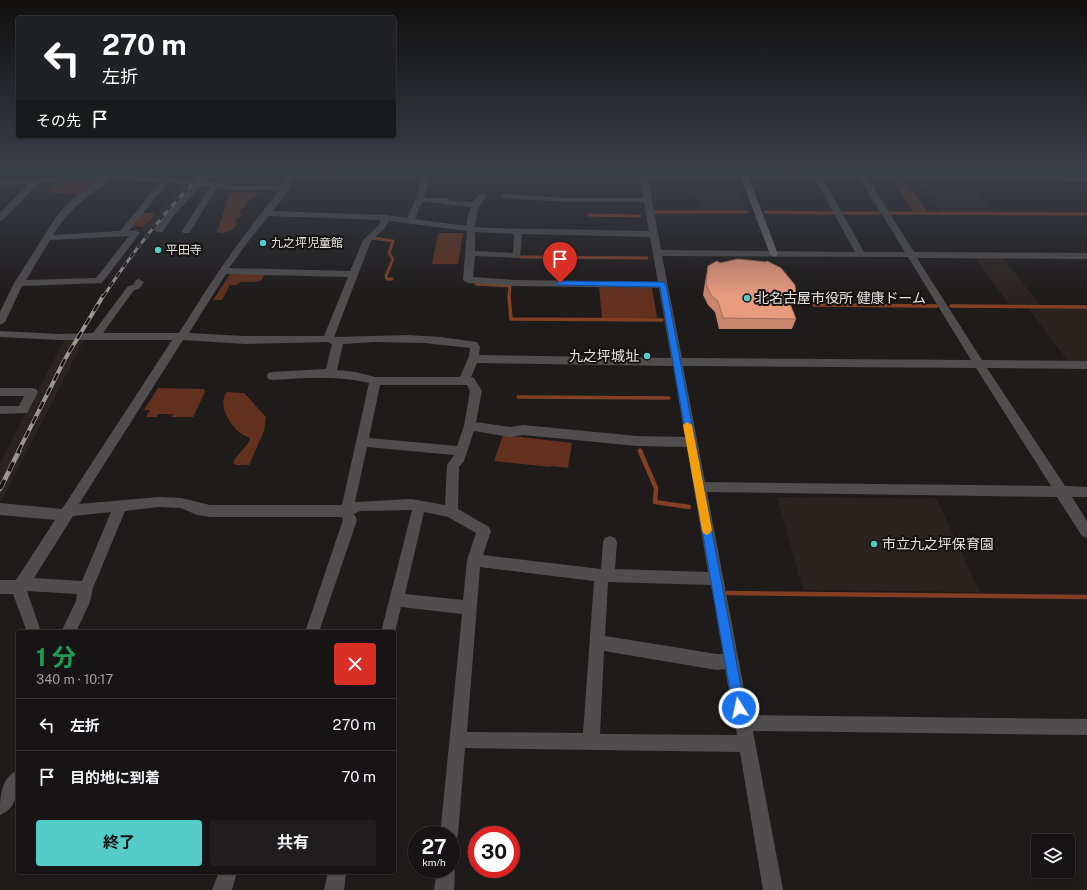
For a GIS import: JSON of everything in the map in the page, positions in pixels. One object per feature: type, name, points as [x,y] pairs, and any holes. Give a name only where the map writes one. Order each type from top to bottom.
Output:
[{"type":"street","points":[[0,322],[3,308],[46,238],[63,215]]},
{"type":"street","points":[[122,234],[138,215]]},
{"type":"street","points":[[159,230],[172,215]]},
{"type":"street","points":[[186,231],[196,215]]},
{"type":"street","points":[[33,630],[20,594],[22,586],[120,428],[223,271],[247,237],[267,215]]},
{"type":"street","points":[[304,215],[386,218],[470,229],[654,234]]},
{"type":"street","points":[[409,222],[412,215]]},
{"type":"street","points":[[472,215],[470,229],[471,253],[468,280],[517,283],[663,285]]},
{"type":"street","points":[[650,215],[690,442],[773,890]]},
{"type":"street","points":[[759,215],[774,254]]},
{"type":"street","points":[[839,215],[861,255]]},
{"type":"street","points":[[885,215],[978,364],[1087,532]]},
{"type":"street","points":[[328,339],[367,240],[381,227],[386,218]]},
{"type":"street","points":[[471,253],[517,256],[518,231]]},
{"type":"street","points":[[19,283],[99,281],[136,233],[46,238]]},
{"type":"street","points":[[657,253],[1087,256]]},
{"type":"street","points":[[223,271],[354,274]]},
{"type":"street","points":[[96,336],[131,288],[136,287],[139,282]]},
{"type":"street","points":[[0,334],[59,337],[181,336],[245,340],[328,339],[338,342],[342,340],[380,337],[452,342],[473,345],[475,347],[464,381]]},
{"type":"street","points":[[331,373],[338,342]]},
{"type":"street","points":[[472,359],[676,362],[1087,364]]},
{"type":"street","points":[[272,376],[331,373],[356,376],[375,381],[470,381],[476,391],[470,426],[458,461],[453,465],[451,512]]},
{"type":"street","points":[[313,630],[350,520],[347,511],[375,381]]},
{"type":"street","points":[[0,392],[32,392],[23,410],[0,410]]},
{"type":"street","points":[[470,426],[510,432],[523,430],[637,441],[690,442]]},
{"type":"street","points":[[361,442],[461,451]]},
{"type":"street","points":[[699,487],[1087,492]]},
{"type":"street","points":[[0,509],[68,513],[122,505],[159,502],[181,503],[193,506],[197,509],[210,511],[347,511],[359,506],[411,504],[451,512],[484,531],[474,560],[450,826]]},
{"type":"street","points":[[69,630],[83,602],[86,588],[122,505]]},
{"type":"street","points":[[388,630],[419,506]]},
{"type":"street","points":[[591,742],[597,642],[610,542]]},
{"type":"street","points":[[474,560],[542,569],[605,575],[716,579]]},
{"type":"street","points":[[0,587],[22,586],[86,588]]},
{"type":"street","points":[[396,600],[470,608]]},
{"type":"street","points":[[597,642],[717,662],[731,661]]},
{"type":"street","points":[[742,723],[1087,726]]},
{"type":"street","points":[[458,740],[746,744]]},
{"type":"street","points":[[0,806],[16,782]]},
{"type":"street","points":[[222,890],[227,874]]},
{"type":"street","points":[[334,890],[337,874]]},
{"type":"street","points":[[444,890],[445,878]]},
{"type":"shaded area","points":[[140,215],[155,215],[144,227],[131,226]]},
{"type":"shaded area","points":[[156,215],[169,215],[155,231],[141,231]]},
{"type":"shaded area","points":[[223,215],[242,215],[235,220],[237,224],[233,228],[223,233],[217,232]]},
{"type":"shaded area","points":[[438,233],[463,233],[458,264],[432,264]]},
{"type":"shaded area","points":[[975,258],[1003,258],[1040,305],[1009,304]]},
{"type":"shaded area","points":[[231,273],[265,273],[262,280],[254,282],[239,282],[237,285],[230,285],[222,300],[213,300]]},
{"type":"shaded area","points":[[599,287],[652,288],[657,318],[602,318]]},
{"type":"shaded area","points":[[1028,308],[1087,308],[1087,362],[1069,362]]},
{"type":"shaded area","points":[[85,338],[0,504],[0,462],[65,339]]},
{"type":"shaded area","points":[[158,388],[204,389],[205,392],[193,417],[172,417],[173,414],[158,414],[157,417],[146,417],[150,410],[144,410]]},
{"type":"shaded area","points":[[227,392],[244,393],[266,417],[264,431],[249,465],[236,465],[233,463],[250,439],[240,433],[228,419],[223,402]]},
{"type":"shaded area","points":[[503,435],[572,443],[568,468],[494,461]]},
{"type":"shaded area","name":"市立九之坪保育園","points":[[777,497],[936,498],[980,592],[803,590]]},
{"type":"building","name":"北名古屋市役所 健康ドーム","points":[[738,259],[767,261],[781,268],[795,285],[796,295],[790,304],[796,319],[723,318],[718,301],[711,295],[706,284],[708,266],[717,261],[720,263]]},
{"type":"waterway","points":[[589,215],[640,216]]},
{"type":"waterway","points":[[373,238],[393,241],[389,253],[393,259],[386,276],[387,279],[392,279]]},
{"type":"waterway","points":[[521,257],[647,258]]},
{"type":"waterway","points":[[476,284],[510,286],[509,297]]},
{"type":"waterway","points":[[509,297],[511,319],[662,320]]},
{"type":"waterway","points":[[814,305],[937,306]]},
{"type":"waterway","points":[[951,306],[1087,307]]},
{"type":"waterway","points":[[518,397],[669,398]]},
{"type":"waterway","points":[[640,451],[656,488],[655,502],[689,507]]},
{"type":"waterway","points":[[728,593],[1087,597]]},
{"type":"railway","points":[[103,297],[126,264],[165,215]]},
{"type":"railway","points":[[18,452],[65,359],[103,296]]},
{"type":"railway","points":[[0,489],[19,451]]},
{"type":"slow traffic","points":[[687,425],[707,530]]},
{"type":"place","name":"九之坪児童館","points":[[263,243]]},
{"type":"place","name":"平田寺","points":[[158,250]]},
{"type":"place","name":"北名古屋市役所 健康ドーム","points":[[747,298]]},
{"type":"place","name":"九之坪城址","points":[[647,356]]},
{"type":"place","name":"市立九之坪保育園","points":[[874,544]]},
{"type":"route","points":[[560,283],[663,285],[739,708]]}]
